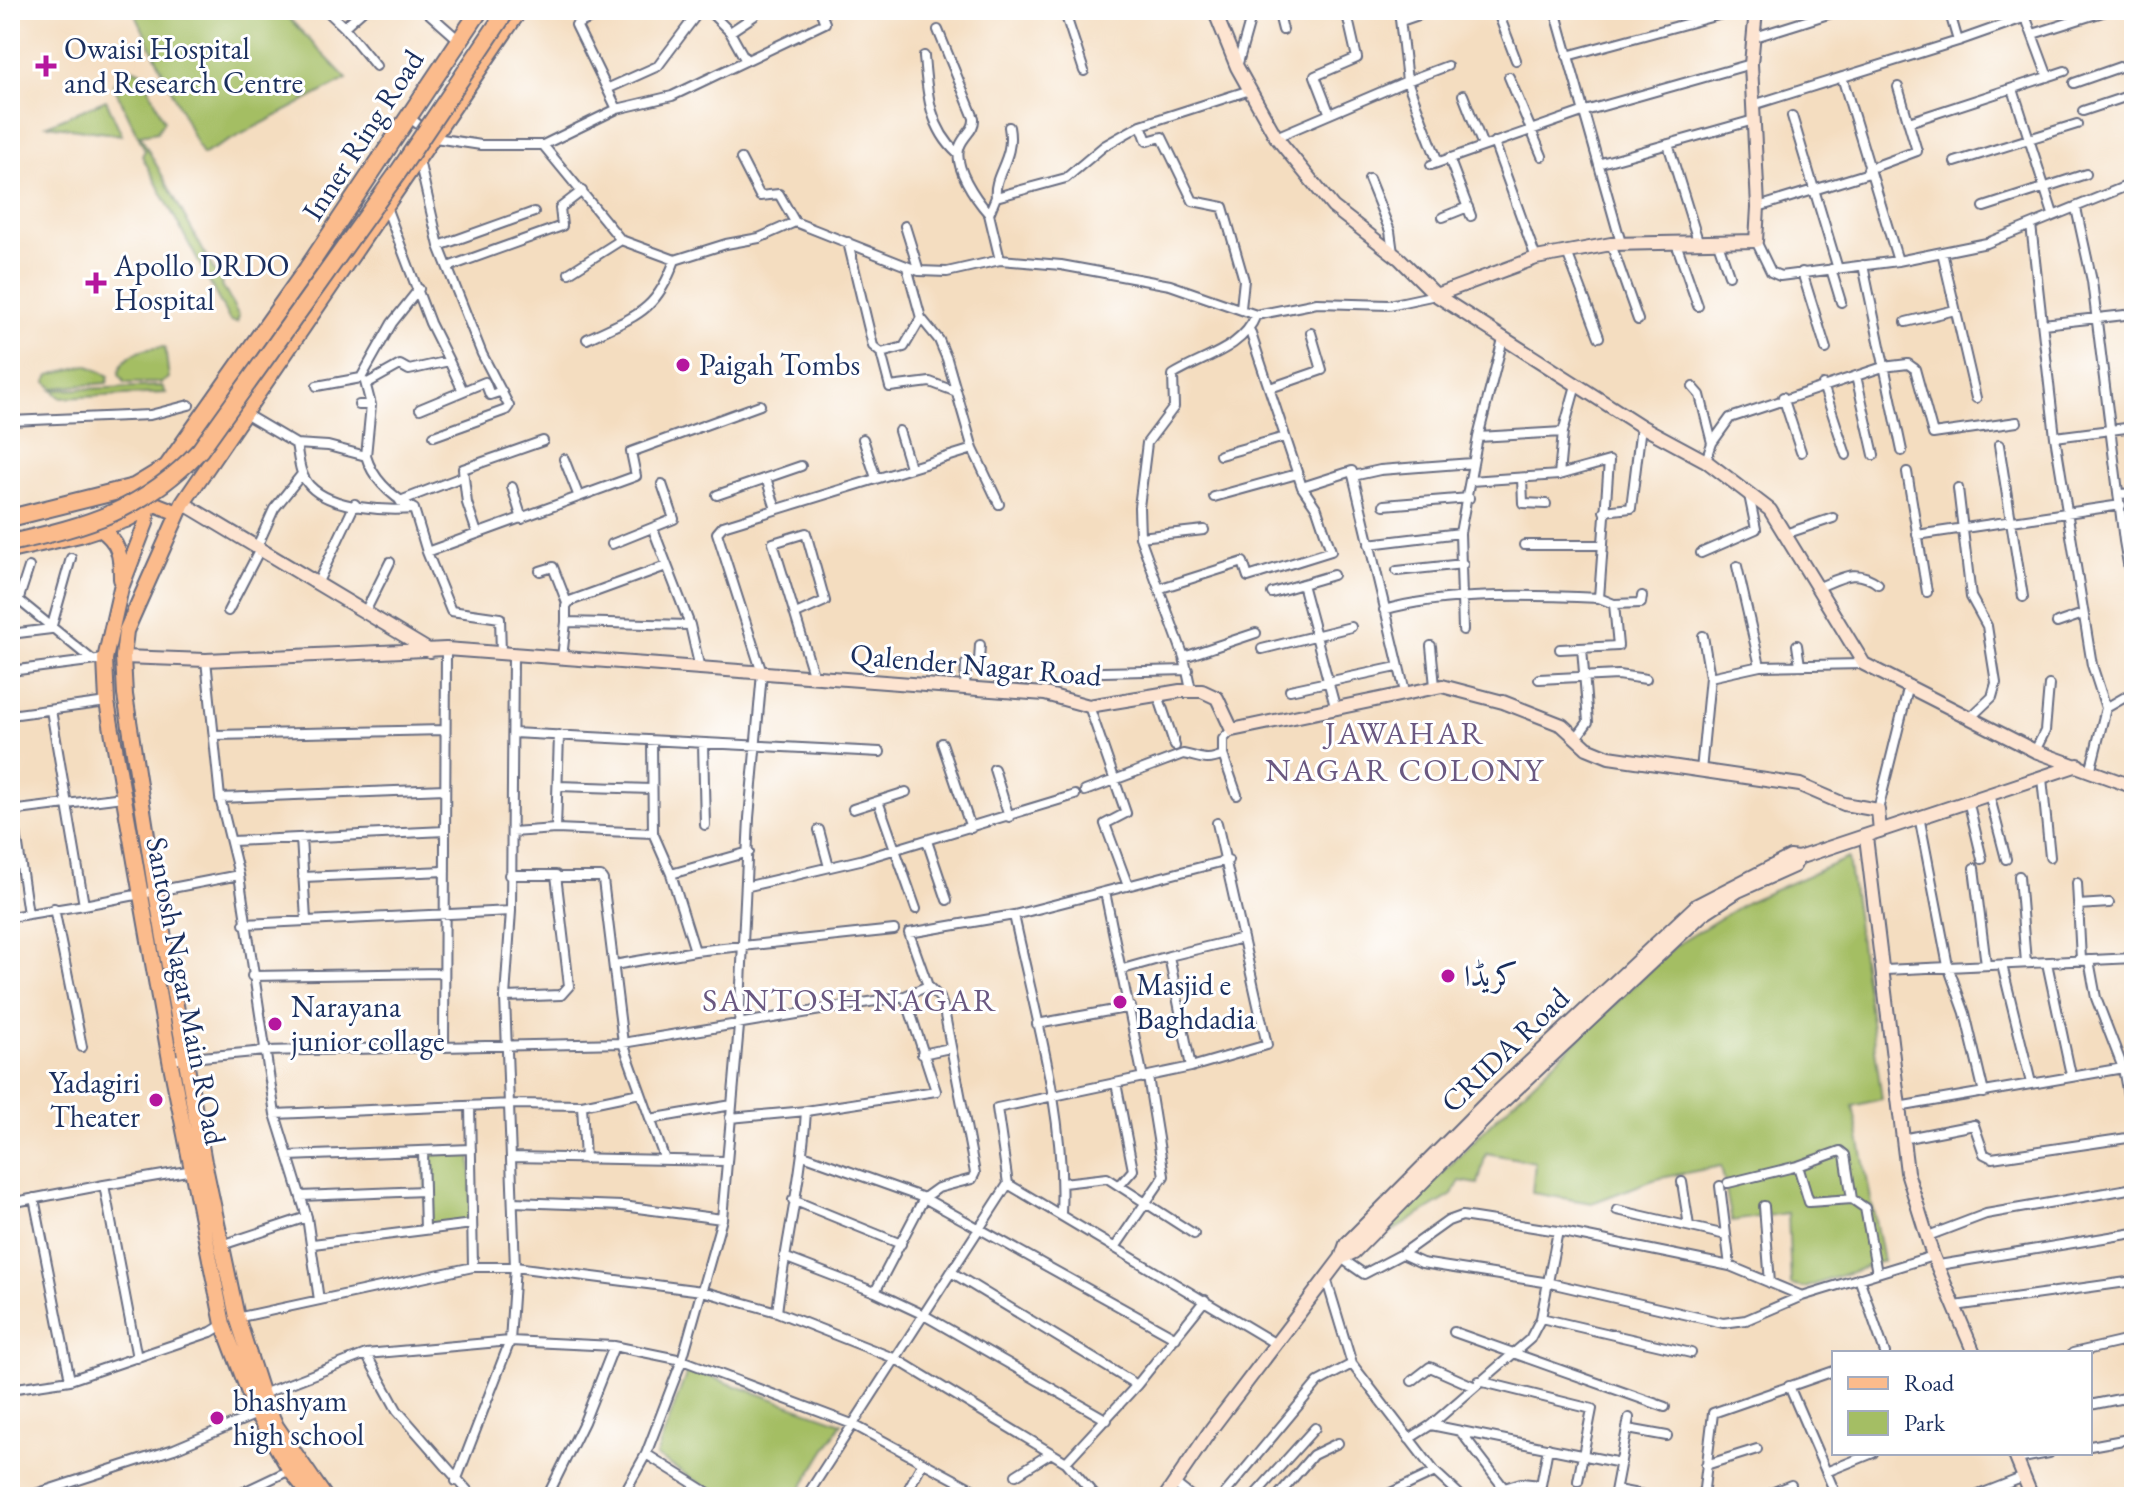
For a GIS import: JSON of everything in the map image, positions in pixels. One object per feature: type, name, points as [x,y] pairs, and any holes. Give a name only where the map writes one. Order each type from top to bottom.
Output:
[{"type":"highway","name":"Inner Ring Road","points":[[10,518],[134,487],[152,478],[173,461],[480,10]]},
{"type":"highway","points":[[10,543],[105,519],[163,487],[191,460],[399,171],[507,10]]},
{"type":"main road","name":"Inner Ring Road","points":[[181,508],[520,10]]},
{"type":"main road","name":"Santosh Nagar Main ROad","points":[[152,478],[150,507],[98,659],[123,797],[186,1059],[222,1245],[230,1321]]},
{"type":"main road","points":[[10,551],[100,529],[155,504],[181,508]]},
{"type":"main road","name":"Santosh Nagar Main ROad","points":[[181,508],[126,631],[123,657],[170,1060],[230,1321],[256,1396],[325,1497]]},
{"type":"main road","points":[[100,529],[113,537],[118,547],[121,588]]},
{"type":"main road","name":"Santosh Nagar Main ROad","points":[[256,1396],[257,1414],[290,1470],[312,1497]]},
{"type":"street","points":[[326,10],[376,66]]},
{"type":"street","points":[[344,27],[363,10]]},
{"type":"street","points":[[425,10],[459,40]]},
{"type":"street","points":[[607,10],[576,25],[617,109]]},
{"type":"street","points":[[609,88],[658,66],[700,10]]},
{"type":"street","points":[[708,10],[730,32],[745,59]]},
{"type":"street","points":[[409,117],[435,138],[481,145],[543,145],[617,109],[672,96],[825,23],[820,10]]},
{"type":"street","points":[[1064,10],[1084,71]]},
{"type":"street","points":[[1214,10],[1237,67],[1276,137],[1333,207],[1393,253],[1436,295],[1641,426],[1706,461],[1770,510],[1864,664]]},
{"type":"street","points":[[1237,67],[1253,10]]},
{"type":"street","points":[[1278,10],[1283,30]]},
{"type":"street","points":[[1329,112],[1315,76],[1357,58],[1346,10]]},
{"type":"street","points":[[1399,10],[1407,81],[1435,163],[1585,111],[1751,64]]},
{"type":"street","points":[[1401,21],[1433,10]]},
{"type":"street","points":[[1497,10],[1516,60]]},
{"type":"street","points":[[1555,10],[1601,163],[1616,243],[1638,320]]},
{"type":"street","points":[[1567,56],[1737,10]]},
{"type":"street","points":[[1756,10],[1751,64],[1758,207],[1756,241],[1771,272],[1780,276],[1898,261],[1987,243],[2134,183]]},
{"type":"street","points":[[1755,37],[1841,10]]},
{"type":"street","points":[[1949,10],[1958,41]]},
{"type":"street","points":[[2033,34],[2084,14],[2109,10]]},
{"type":"street","points":[[1753,105],[1958,41],[2024,13],[2048,77]]},
{"type":"street","points":[[730,32],[754,16]]},
{"type":"street","points":[[938,30],[974,118],[974,124],[958,154]]},
{"type":"street","points":[[924,56],[924,83],[934,118],[942,135],[958,154],[977,200],[989,214],[1000,260]]},
{"type":"street","points":[[2074,83],[2134,62]]},
{"type":"street","points":[[1276,137],[1329,112],[1447,66]]},
{"type":"street","points":[[1909,122],[2065,71]]},
{"type":"street","points":[[1509,77],[1542,156]]},
{"type":"street","points":[[1842,77],[1868,171],[1898,261]]},
{"type":"street","points":[[1758,207],[1868,171],[1917,151],[1898,87]]},
{"type":"street","points":[[2013,89],[2053,214]]},
{"type":"street","points":[[996,197],[1066,178],[1104,146],[1141,125],[1250,90]]},
{"type":"street","points":[[2083,111],[2134,94]]},
{"type":"street","points":[[1463,95],[1483,146]]},
{"type":"street","points":[[1792,116],[1817,187],[1841,302]]},
{"type":"street","points":[[1601,163],[1754,120]]},
{"type":"street","points":[[1955,162],[2077,124]]},
{"type":"street","points":[[1141,125],[1147,141],[1162,137],[1193,201],[1223,207],[1244,280],[1241,308]]},
{"type":"street","points":[[989,214],[996,197],[996,185],[1009,157],[1009,127]]},
{"type":"street","points":[[1494,142],[1536,258]]},
{"type":"street","points":[[1668,144],[1699,244]]},
{"type":"street","points":[[543,145],[621,240],[675,260],[726,244],[759,238],[795,222]]},
{"type":"street","points":[[1443,217],[1469,212],[1449,158]]},
{"type":"street","points":[[741,159],[760,196],[779,194],[795,222],[919,271],[947,272],[1000,260],[1061,265],[1170,285],[1256,315],[1317,303],[1389,305],[1436,295],[1536,258],[1616,243],[1756,241]]},
{"type":"street","points":[[419,160],[439,246],[482,354],[508,409],[434,436]]},
{"type":"street","points":[[1984,207],[2086,174]]},
{"type":"street","points":[[1369,179],[1390,231],[1393,253]]},
{"type":"street","points":[[448,267],[562,226],[560,208],[582,191]]},
{"type":"street","points":[[386,206],[463,391]]},
{"type":"street","points":[[2076,208],[2092,281],[2108,430],[2133,592]]},
{"type":"street","points":[[439,246],[534,212]]},
{"type":"street","points":[[2031,225],[2055,437],[2083,614],[2106,708],[2084,767]]},
{"type":"street","points":[[905,226],[919,271]]},
{"type":"street","points":[[569,273],[621,240]]},
{"type":"street","points":[[848,242],[873,346],[881,353],[890,387],[930,382],[946,385],[954,391]]},
{"type":"street","points":[[1676,243],[1698,306]]},
{"type":"street","points":[[1718,243],[1729,275]]},
{"type":"street","points":[[1567,252],[1599,337]]},
{"type":"street","points":[[1942,252],[1976,398]]},
{"type":"street","points":[[587,339],[646,310],[665,285],[675,260]]},
{"type":"street","points":[[1863,265],[1902,451]]},
{"type":"street","points":[[907,267],[921,318],[943,349],[973,449],[999,504]]},
{"type":"street","points":[[1802,272],[1826,349]]},
{"type":"street","points":[[419,289],[392,323],[364,381],[371,405],[366,456],[370,470],[400,501],[414,509],[427,552],[451,611],[500,618],[507,654],[513,733],[509,875],[511,911],[505,997],[512,1104],[515,1267],[510,1341],[456,1481]]},
{"type":"street","points":[[1906,322],[1955,310]]},
{"type":"street","points":[[2043,324],[2134,314]]},
{"type":"street","points":[[1232,730],[1217,698],[1191,690],[1188,670],[1161,588],[1140,537],[1139,507],[1147,443],[1174,407],[1171,378],[1250,331],[1256,315]]},
{"type":"street","points":[[881,353],[904,347],[921,318]]},
{"type":"street","points":[[1161,588],[1243,562],[1248,577],[1331,551],[1317,509],[1297,474],[1250,331]]},
{"type":"street","points":[[1270,388],[1322,370],[1311,333]]},
{"type":"street","points":[[1463,630],[1460,533],[1469,498],[1472,463],[1503,339]]},
{"type":"street","points":[[317,386],[364,381],[400,365],[409,370],[449,361]]},
{"type":"street","points":[[1706,461],[1712,443],[1730,418],[1783,397],[1883,367],[1908,364],[1915,369],[1933,434],[2017,422]]},
{"type":"street","points":[[1856,376],[1874,455]]},
{"type":"street","points":[[420,409],[485,382],[490,395],[502,391]]},
{"type":"street","points":[[1559,475],[1563,432],[1576,385]]},
{"type":"street","points":[[1823,385],[1846,455]]},
{"type":"street","points":[[1693,387],[1700,395],[1712,443]]},
{"type":"street","points":[[1783,397],[1801,452]]},
{"type":"street","points":[[180,401],[206,415]]},
{"type":"street","points":[[10,421],[150,415],[189,405]]},
{"type":"street","points":[[359,405],[371,405]]},
{"type":"street","points":[[427,552],[637,475],[631,452],[760,405]]},
{"type":"street","points":[[245,414],[296,444],[328,446],[366,456]]},
{"type":"street","points":[[1604,511],[1631,508],[1641,426]]},
{"type":"street","points":[[2055,437],[2134,427]]},
{"type":"street","points":[[899,431],[910,467]]},
{"type":"street","points":[[1478,437],[1563,432]]},
{"type":"street","points":[[1220,455],[1285,437]]},
{"type":"street","points":[[863,439],[876,478]]},
{"type":"street","points":[[400,501],[462,477],[468,467],[543,441]]},
{"type":"street","points":[[296,444],[302,474],[311,487],[335,501],[389,511],[414,509]]},
{"type":"street","points":[[1999,445],[2023,597]]},
{"type":"street","points":[[622,1497],[646,1454],[682,1360],[722,1219],[739,1026],[762,673],[717,533],[723,526],[973,449]]},
{"type":"street","points":[[564,459],[579,497]]},
{"type":"street","points":[[1470,481],[1559,475],[1609,461],[1599,598]]},
{"type":"street","points":[[1353,476],[1472,463]]},
{"type":"street","points":[[717,495],[801,466]]},
{"type":"street","points":[[1302,487],[1352,471],[1405,692]]},
{"type":"street","points":[[1907,472],[1927,592]]},
{"type":"street","points":[[228,611],[274,509],[302,474]]},
{"type":"street","points":[[1214,497],[1297,474]]},
{"type":"street","points":[[462,477],[477,533]]},
{"type":"street","points":[[766,478],[776,509]]},
{"type":"street","points":[[1522,478],[1523,503],[1546,504]]},
{"type":"street","points":[[612,544],[653,529],[674,517],[662,484]]},
{"type":"street","points":[[512,487],[522,519]]},
{"type":"street","points":[[1958,488],[1971,597],[1987,626],[1996,683],[1992,697],[1971,717]]},
{"type":"street","points":[[2120,494],[2134,493]]},
{"type":"street","points":[[1701,553],[1756,529],[1749,495]]},
{"type":"street","points":[[1384,505],[1469,498]]},
{"type":"street","points":[[317,584],[355,504]]},
{"type":"street","points":[[1917,535],[2121,505]]},
{"type":"street","points":[[181,508],[430,651]]},
{"type":"street","points":[[1785,534],[1833,518]]},
{"type":"street","points":[[653,529],[690,625],[700,669]]},
{"type":"street","points":[[1140,537],[1204,530]]},
{"type":"street","points":[[796,614],[825,601],[806,533],[773,543],[814,677]]},
{"type":"street","points":[[1369,544],[1460,533]]},
{"type":"street","points":[[2124,541],[2134,540]]},
{"type":"street","points":[[1524,545],[1601,545]]},
{"type":"street","points":[[51,629],[71,558]]},
{"type":"street","points":[[365,612],[390,562]]},
{"type":"street","points":[[1397,571],[1463,564]]},
{"type":"street","points":[[567,603],[666,566]]},
{"type":"street","points":[[1737,566],[1760,666]]},
{"type":"street","points":[[29,567],[13,595],[51,629],[98,659]]},
{"type":"street","points":[[540,571],[553,567],[567,603],[562,658]]},
{"type":"street","points":[[1817,588],[1853,573],[1864,574],[1878,584]]},
{"type":"street","points":[[1272,593],[1333,575]]},
{"type":"street","points":[[1302,584],[1336,711]]},
{"type":"street","points":[[1384,610],[1406,604],[1463,599],[1599,598],[1614,604],[1641,603],[1642,596]]},
{"type":"street","points":[[1560,649],[1618,646],[1614,604]]},
{"type":"street","points":[[2057,623],[2083,614]]},
{"type":"street","points":[[566,622],[690,625]]},
{"type":"street","points":[[1262,649],[1351,627]]},
{"type":"street","points":[[10,634],[51,629]]},
{"type":"street","points":[[1184,657],[1256,633]]},
{"type":"street","points":[[1701,771],[1710,677],[1703,636]]},
{"type":"street","points":[[965,688],[966,664],[979,661],[980,645]]},
{"type":"street","points":[[1797,645],[1800,665]]},
{"type":"street","points":[[1431,646],[1435,686]]},
{"type":"street","points":[[1577,737],[1588,722],[1582,648]]},
{"type":"street","points":[[444,1045],[446,649]]},
{"type":"street","name":"Qalender Nagar Road","points":[[123,657],[206,660],[446,649],[1045,694],[1089,706],[1191,690]]},
{"type":"street","points":[[10,671],[98,659]]},
{"type":"street","points":[[206,660],[220,798],[239,875],[275,1114],[307,1217],[319,1300]]},
{"type":"street","points":[[1710,677],[1760,666],[1864,664],[2035,751],[2134,787]]},
{"type":"street","points":[[1290,690],[1397,667]]},
{"type":"street","points":[[1103,672],[1188,670]]},
{"type":"street","points":[[1539,679],[1618,675],[1646,679]]},
{"type":"street","points":[[1880,831],[1878,810],[1909,685]]},
{"type":"street","points":[[2035,751],[2045,731],[2049,685]]},
{"type":"street","points":[[1237,795],[1223,755],[1223,739],[1232,730],[1336,711],[1435,686],[1503,702],[1562,725],[1587,748],[1609,757],[1800,785],[1844,804],[1878,810]]},
{"type":"street","points":[[2106,708],[2134,692]]},
{"type":"street","points":[[1158,695],[1175,746]]},
{"type":"street","points":[[10,715],[107,702]]},
{"type":"street","points":[[1089,706],[1126,815],[1105,824],[1128,886]]},
{"type":"street","points":[[51,710],[84,905]]},
{"type":"street","points":[[214,735],[445,730]]},
{"type":"street","points":[[513,733],[880,752]]},
{"type":"street","points":[[556,829],[559,735]]},
{"type":"street","points":[[652,741],[653,833],[671,874],[695,951]]},
{"type":"street","points":[[703,743],[705,825]]},
{"type":"street","points":[[942,743],[971,828]]},
{"type":"street","points":[[1085,791],[1183,754],[1202,761],[1223,755]]},
{"type":"street","name":"CRIDA Road","points":[[1165,1497],[1341,1258],[1354,1252],[1492,1112],[1721,896],[1794,866],[1798,858],[1968,800],[2084,767]]},
{"type":"street","points":[[994,769],[1009,817]]},
{"type":"street","points":[[2042,778],[2050,857]]},
{"type":"street","points":[[558,786],[651,789]]},
{"type":"street","points":[[220,798],[445,789]]},
{"type":"street","points":[[853,809],[906,792]]},
{"type":"street","points":[[1989,794],[2006,859]]},
{"type":"street","points":[[749,886],[927,841],[1075,795]]},
{"type":"street","points":[[28,914],[11,811],[123,797]]},
{"type":"street","points":[[1968,800],[1982,859]]},
{"type":"street","points":[[878,801],[916,909]]},
{"type":"street","points":[[1919,816],[1948,966],[1965,1013],[1984,1093]]},
{"type":"street","points":[[806,1497],[1008,1184],[997,1108],[1191,1067],[1267,1045],[1228,860],[1217,823]]},
{"type":"street","points":[[512,832],[556,829],[653,833]]},
{"type":"street","points":[[819,830],[829,867]]},
{"type":"street","points":[[232,841],[445,831]]},
{"type":"street","points":[[1866,837],[1885,970],[1907,1172],[1936,1261],[1973,1351]]},
{"type":"street","points":[[301,838],[306,920]]},
{"type":"street","points":[[927,841],[947,900]]},
{"type":"street","points":[[671,874],[749,852]]},
{"type":"street","points":[[875,1292],[924,1198],[938,1188],[972,1179],[975,1173],[940,998],[928,986],[909,933],[1014,915],[1228,860]]},
{"type":"street","points":[[1974,868],[1986,965]]},
{"type":"street","points":[[303,877],[445,871]]},
{"type":"street","points":[[509,875],[550,873],[557,877],[601,877],[603,880],[623,1043],[665,1160]]},
{"type":"street","points":[[10,917],[149,895],[239,875]]},
{"type":"street","points":[[2019,876],[2026,963]]},
{"type":"street","points":[[505,997],[561,995],[568,989],[557,877]]},
{"type":"street","points":[[2077,883],[2085,960],[2123,1068],[2133,1125]]},
{"type":"street","points":[[1105,892],[1165,1169],[1161,1183],[1116,1246]]},
{"type":"street","points":[[2078,905],[2109,903]]},
{"type":"street","points":[[54,908],[82,1047]]},
{"type":"street","points":[[244,924],[511,911]]},
{"type":"street","points":[[1014,915],[1051,1097],[1063,1183],[1061,1213]]},
{"type":"street","points":[[614,965],[695,951],[894,930]]},
{"type":"street","points":[[1123,969],[1243,938]]},
{"type":"street","points":[[1169,956],[1191,1067]]},
{"type":"street","points":[[1885,970],[2134,958]]},
{"type":"street","points":[[2047,963],[2071,1075]]},
{"type":"street","points":[[2002,965],[2031,1083]]},
{"type":"street","points":[[252,976],[443,973]]},
{"type":"street","points":[[170,1060],[265,1051],[623,1043],[905,996],[928,986]]},
{"type":"street","points":[[730,1118],[806,1111],[936,1091],[905,996]]},
{"type":"street","points":[[1037,1024],[1131,1007]]},
{"type":"street","points":[[922,1054],[950,1048]]},
{"type":"street","points":[[1898,1107],[2123,1068]]},
{"type":"street","points":[[1116,1083],[1133,1170],[1120,1185]]},
{"type":"street","points":[[275,1114],[512,1104],[582,1105],[640,1093]]},
{"type":"street","points":[[582,1105],[585,1159]]},
{"type":"street","points":[[650,1119],[732,1105]]},
{"type":"street","points":[[470,1106],[473,1267]]},
{"type":"street","points":[[777,1312],[793,1200],[803,1155],[806,1111]]},
{"type":"street","points":[[1902,1139],[1974,1125],[1984,1154],[1992,1158],[2134,1137]]},
{"type":"street","points":[[288,1156],[471,1149]]},
{"type":"street","points":[[423,1151],[425,1230]]},
{"type":"street","points":[[1730,1266],[1724,1184],[1843,1152],[1852,1199]]},
{"type":"street","points":[[803,1155],[924,1198],[1176,1338]]},
{"type":"street","points":[[511,1157],[726,1161]]},
{"type":"street","points":[[1798,1166],[1809,1202],[1860,1201],[1868,1215],[1877,1273]]},
{"type":"street","points":[[10,1203],[193,1170]]},
{"type":"street","points":[[1063,1183],[1103,1177],[1194,1234]]},
{"type":"street","points":[[1682,1182],[1689,1226]]},
{"type":"street","points":[[1008,1184],[1276,1344]]},
{"type":"street","points":[[104,1185],[137,1358]]},
{"type":"street","points":[[1928,1236],[1986,1214],[2134,1188]]},
{"type":"street","points":[[301,1196],[424,1191]]},
{"type":"street","points":[[34,1198],[70,1380]]},
{"type":"street","points":[[793,1200],[901,1244]]},
{"type":"street","points":[[513,1202],[622,1206],[722,1219]]},
{"type":"street","points":[[1764,1206],[1770,1283]]},
{"type":"street","points":[[1617,1210],[1726,1235]]},
{"type":"street","points":[[222,1245],[307,1217]]},
{"type":"street","points":[[1341,1258],[1362,1275],[1402,1254],[1454,1217],[1558,1231],[1730,1266],[1802,1296]]},
{"type":"street","points":[[313,1244],[472,1224]]},
{"type":"street","points":[[1409,1439],[1431,1425],[1530,1339],[1541,1318],[1558,1231]]},
{"type":"street","points":[[1402,1254],[1422,1263],[1550,1283],[1723,1323],[1746,1320],[1802,1296],[1877,1273],[1936,1261],[2134,1233]]},
{"type":"street","points":[[784,1257],[922,1314],[1107,1420]]},
{"type":"street","points":[[10,1389],[70,1380],[211,1332],[230,1321],[473,1267],[515,1267],[702,1291],[777,1312],[896,1359],[1066,1462],[1096,1497]]},
{"type":"street","points":[[951,1272],[1137,1385]]},
{"type":"street","points":[[1326,1277],[1352,1364],[1435,1472],[1462,1497]]},
{"type":"street","points":[[1859,1278],[1884,1351]]},
{"type":"street","points":[[1955,1306],[2134,1281]]},
{"type":"street","points":[[1066,1462],[1107,1420],[1205,1300]]},
{"type":"street","points":[[1541,1318],[1691,1353]]},
{"type":"street","points":[[1454,1332],[1665,1407]]},
{"type":"street","points":[[2082,1351],[2134,1339]]},
{"type":"street","points":[[256,1396],[366,1354],[510,1341],[614,1346],[682,1360],[852,1424],[987,1497]]},
{"type":"street","points":[[547,1497],[584,1422],[614,1346]]},
{"type":"street","points":[[366,1354],[397,1410],[473,1497]]},
{"type":"street","points":[[1222,1497],[1318,1382],[1352,1364]]},
{"type":"street","points":[[1412,1381],[1430,1367],[1476,1383],[1592,1409],[1578,1481]]},
{"type":"street","points":[[1703,1497],[1713,1413],[1832,1372]]},
{"type":"street","points":[[1789,1386],[1837,1497]]},
{"type":"street","points":[[2092,1405],[2134,1396]]},
{"type":"street","points":[[26,1497],[54,1494],[257,1414]]},
{"type":"street","points":[[1629,1418],[1615,1494],[1654,1497]]},
{"type":"street","points":[[1431,1425],[1621,1463]]},
{"type":"street","points":[[1253,1497],[1315,1428]]},
{"type":"street","points":[[1628,1429],[1667,1436]]},
{"type":"street","points":[[1460,1431],[1504,1488],[1521,1483],[1541,1485],[1548,1448]]},
{"type":"street","points":[[2092,1446],[2134,1438]]},
{"type":"street","points":[[1277,1497],[1313,1455],[1338,1443]]},
{"type":"street","points":[[1706,1465],[1757,1449]]},
{"type":"street","points":[[1016,1475],[1051,1453]]},
{"type":"street","points":[[646,1454],[715,1497]]},
{"type":"street","points":[[1826,1472],[1868,1455]]},
{"type":"street","points":[[2016,1456],[2032,1497]]},
{"type":"street","points":[[904,1497],[923,1462]]},
{"type":"street","points":[[233,1497],[290,1470]]},
{"type":"street","points":[[1382,1497],[1435,1472]]},
{"type":"street","points":[[1973,1497],[2024,1477]]},
{"type":"street","points":[[1174,1483],[1192,1497]]},
{"type":"street","points":[[1761,1497],[1791,1485]]},
{"type":"street","points":[[2099,1497],[2134,1489]]},
{"type":"green space","points":[[281,10],[347,79],[202,155],[134,11]]},
{"type":"green space","points":[[131,68],[142,72],[164,121],[157,132],[140,135],[239,316],[237,322],[230,321],[142,156],[145,150],[113,84],[120,72]]},
{"type":"green space","points":[[106,100],[122,135],[47,125]]},
{"type":"green space","points":[[165,347],[169,378],[162,383],[125,383],[119,374],[130,356],[143,350]]},
{"type":"green space","points":[[87,365],[109,376],[107,383],[53,388],[46,382],[49,375]]},
{"type":"green space","points":[[162,386],[166,393],[61,398],[52,390]]},
{"type":"green space","points":[[1848,858],[1882,1099],[1853,1106],[1883,1261],[1805,1288],[1791,1285],[1788,1213],[1732,1221],[1721,1166],[1656,1179],[1592,1203],[1532,1193],[1535,1162],[1486,1153],[1478,1184],[1460,1181],[1452,1195],[1378,1240],[1489,1125],[1675,946],[1747,902]]},
{"type":"green space","points":[[471,1152],[471,1222],[427,1227],[424,1153]]},
{"type":"green space","points":[[688,1369],[842,1423],[796,1497],[722,1497],[656,1456]]},
{"type":"place","name":"Owaisi Hospital and Research Centre","points":[[46,66]]},
{"type":"place","name":"Apollo DRDO Hospital","points":[[96,283]]},
{"type":"place","name":"Paigah Tombs","points":[[683,365]]},
{"type":"place","name":"کریڈا","points":[[1448,976]]},
{"type":"place","name":"Masjid e Baghdadia","points":[[1120,1002]]},
{"type":"place","name":"Narayana junior collage","points":[[275,1024]]},
{"type":"place","name":"Yadagiri Theater","points":[[156,1100]]},
{"type":"place","name":"bhashyam high school","points":[[217,1418]]},
{"type":"district","name":"JAWAHAR NAGAR COLONY","points":[[1405,752]]},
{"type":"district","name":"SANTOSH NAGAR","points":[[850,1000]]}]
